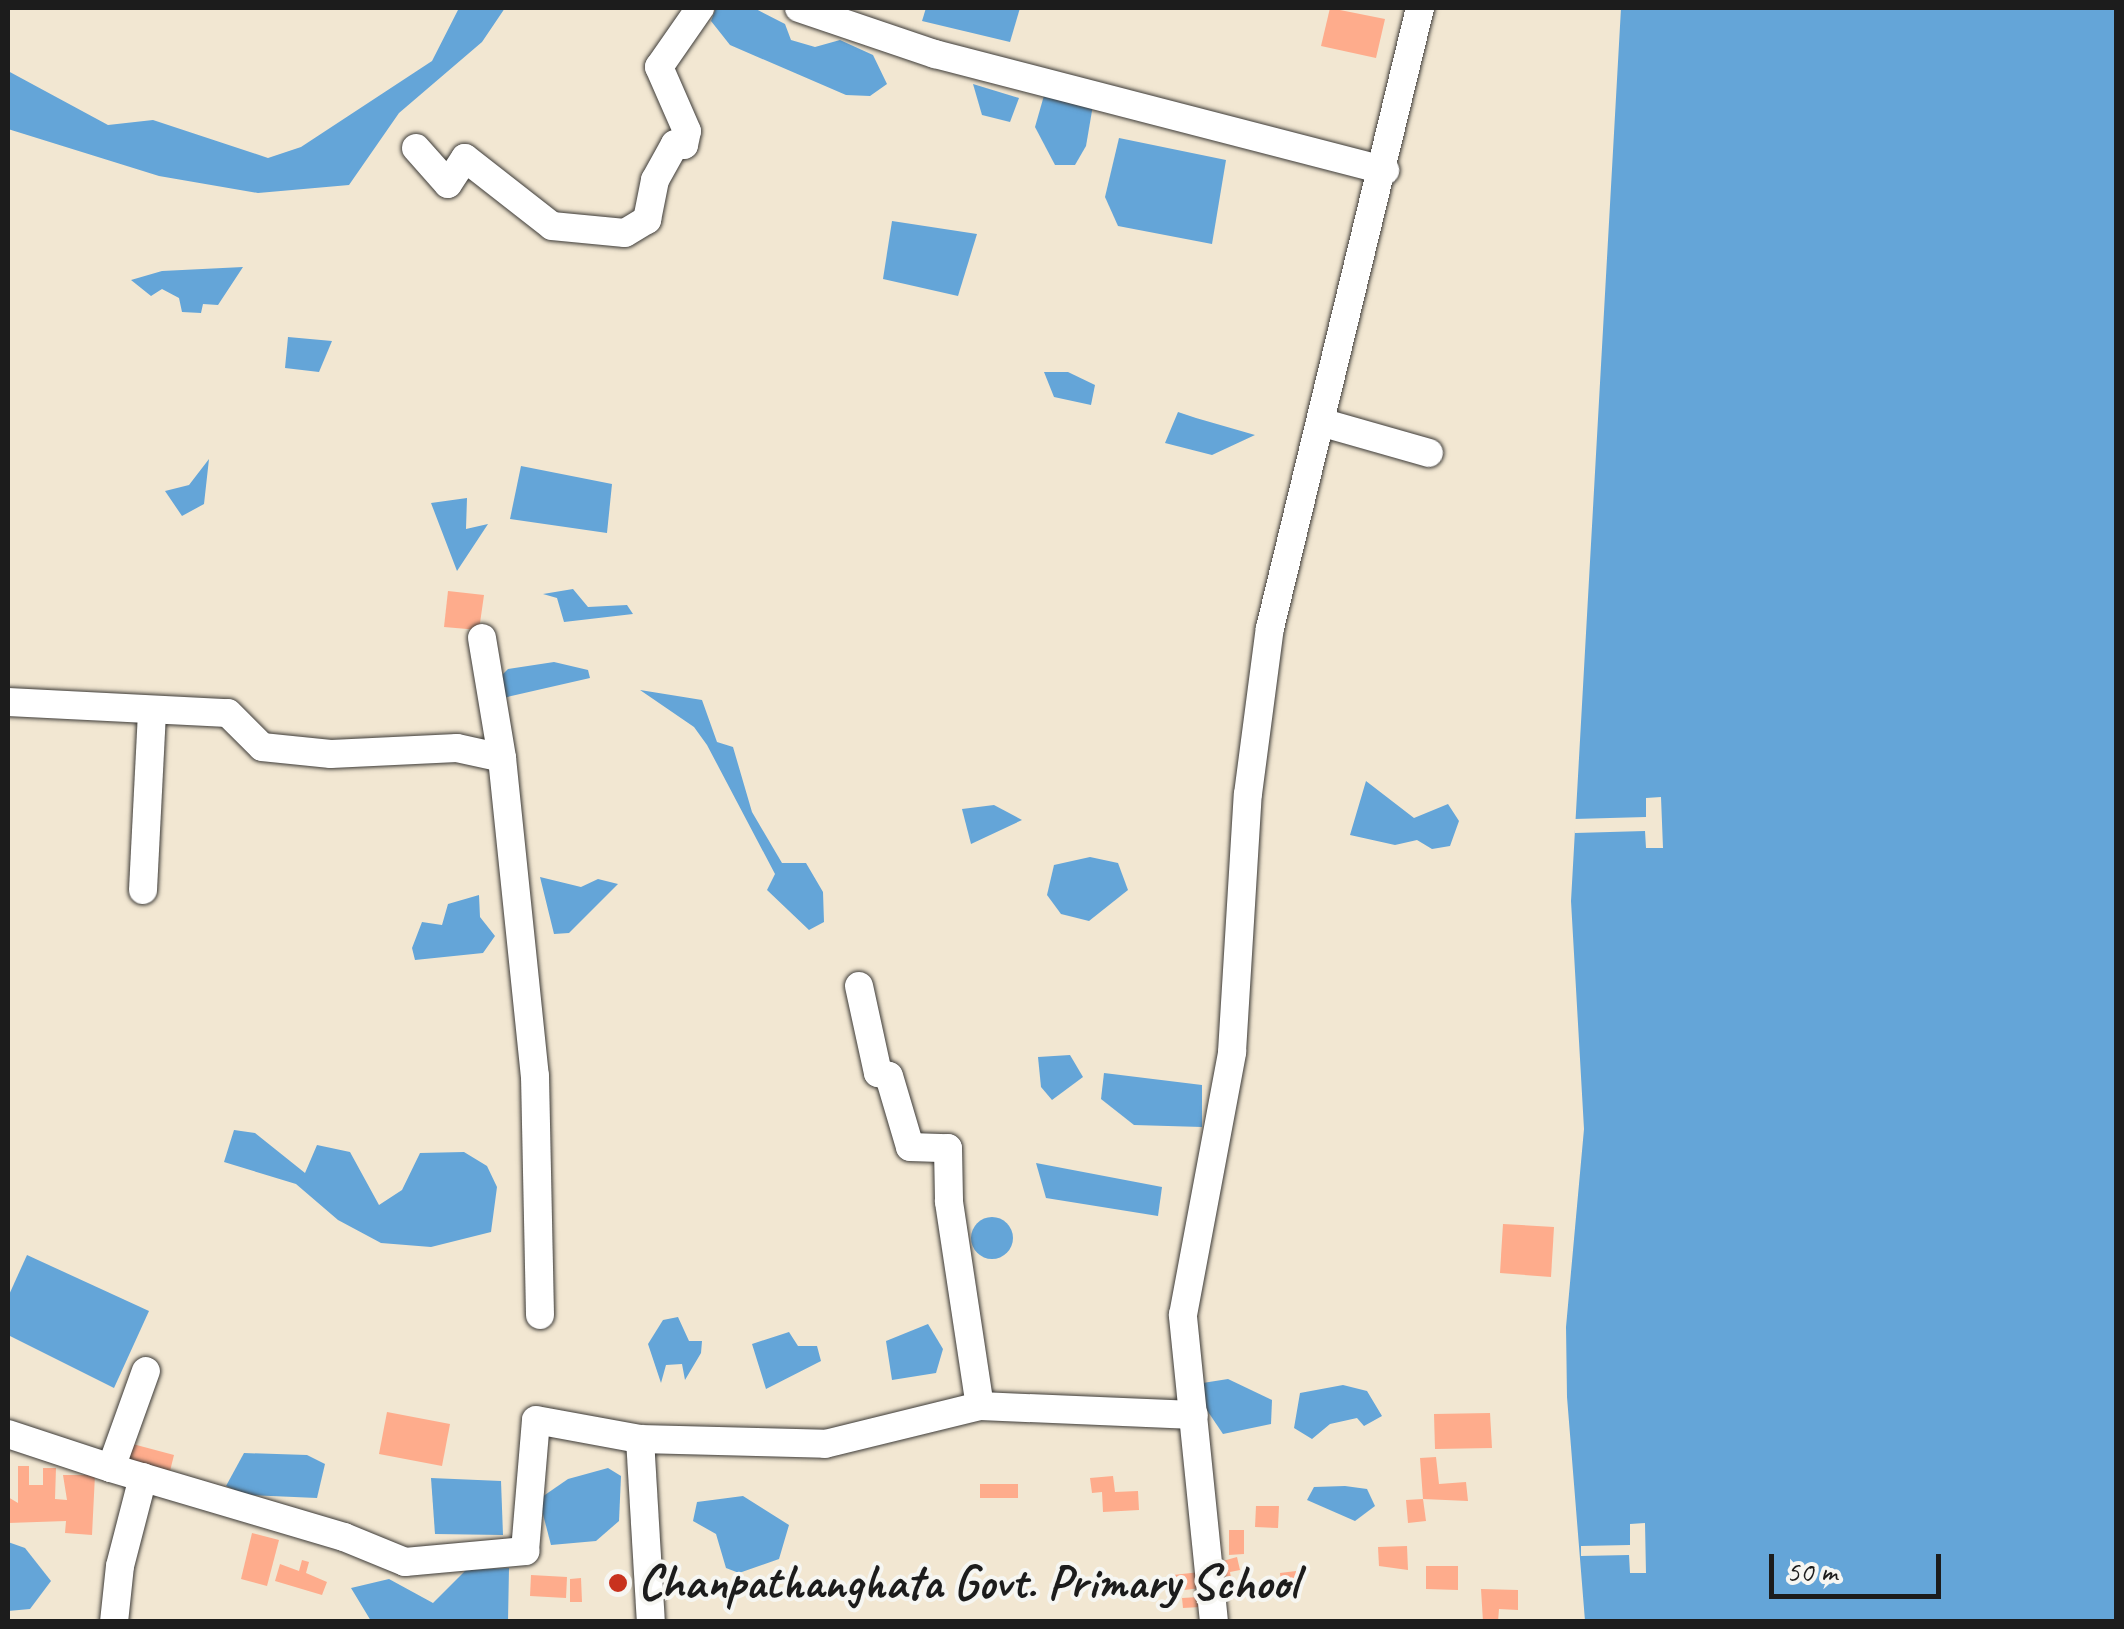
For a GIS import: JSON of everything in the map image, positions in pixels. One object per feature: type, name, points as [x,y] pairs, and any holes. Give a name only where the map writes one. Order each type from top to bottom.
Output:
[{"type":"street","points":[[416,148],[448,184],[465,158],[552,226],[625,233],[647,220],[655,180],[676,144],[684,145],[687,131],[659,67],[700,8]]},
{"type":"street","points":[[799,8],[935,54],[1385,170]]},
{"type":"street","points":[[1214,1622],[1183,1315],[1232,1052],[1248,794],[1267,646],[1385,170],[1420,8]]},
{"type":"street","points":[[1324,423],[1429,453]]},
{"type":"street","points":[[482,638],[502,758],[534,1076],[540,1314]]},
{"type":"street","points":[[8,702],[136,704],[152,714],[228,713],[262,747],[331,754],[458,748],[502,758]]},
{"type":"street","points":[[143,890],[152,714]]},
{"type":"street","points":[[860,986],[878,1073],[888,1076],[910,1147],[948,1148],[949,1202],[980,1406]]},
{"type":"street","points":[[111,1468],[146,1371]]},
{"type":"street","points":[[8,1434],[344,1536],[404,1562],[525,1551],[536,1420],[640,1439],[825,1444],[980,1406],[1194,1414]]},
{"type":"street","points":[[640,1439],[651,1622]]},
{"type":"street","points":[[114,1622],[120,1566],[143,1476]]},
{"type":"water","points":[[459,8],[505,8],[482,42],[399,113],[349,185],[258,193],[159,176],[8,129],[8,71],[108,125],[153,120],[268,158],[301,147],[432,61]]},
{"type":"water","points":[[716,8],[754,8],[785,24],[791,40],[815,47],[840,40],[873,55],[887,84],[870,96],[846,95],[730,45],[711,21]]},
{"type":"water","points":[[926,8],[1020,8],[1010,42],[922,21]]},
{"type":"water","points":[[1621,8],[2116,8],[2116,1621],[1585,1621],[1567,1397],[1566,1327],[1584,1129],[1571,901]]},
{"type":"water","points":[[973,84],[1019,98],[1010,122],[982,115]]},
{"type":"water","points":[[1045,92],[1093,105],[1086,146],[1075,165],[1055,165],[1035,127]]},
{"type":"water","points":[[1119,138],[1226,160],[1212,244],[1118,226],[1105,197]]},
{"type":"water","points":[[892,221],[977,234],[958,296],[883,279]]},
{"type":"water","points":[[243,267],[218,305],[203,304],[201,313],[182,312],[179,298],[162,289],[151,296],[131,280],[162,271]]},
{"type":"water","points":[[288,337],[332,341],[319,372],[285,368]]},
{"type":"water","points":[[1044,372],[1068,372],[1095,385],[1091,405],[1054,397]]},
{"type":"water","points":[[1178,412],[1255,435],[1212,455],[1165,443]]},
{"type":"water","points":[[209,459],[204,504],[182,516],[165,491],[189,485]]},
{"type":"water","points":[[521,466],[612,484],[607,533],[510,519]]},
{"type":"water","points":[[467,498],[466,529],[488,524],[457,571],[431,503]]},
{"type":"water","points":[[573,589],[588,607],[627,605],[633,614],[564,622],[557,598],[543,594]]},
{"type":"water","points":[[554,662],[588,670],[590,678],[503,698],[501,676],[508,669]]},
{"type":"water","points":[[640,690],[702,700],[717,742],[733,747],[752,812],[782,863],[806,863],[823,892],[824,922],[809,930],[767,890],[775,874],[707,745],[694,727]]},
{"type":"water","points":[[1366,781],[1414,818],[1448,804],[1459,821],[1450,846],[1432,849],[1417,840],[1395,845],[1350,835]]},
{"type":"water","points":[[994,805],[1022,820],[971,844],[962,809]]},
{"type":"water","points":[[1090,857],[1118,863],[1128,890],[1089,921],[1061,914],[1047,895],[1054,865]]},
{"type":"water","points":[[540,877],[581,887],[598,879],[618,884],[569,933],[554,934]]},
{"type":"water","points":[[479,895],[480,917],[495,936],[483,953],[415,960],[412,948],[422,922],[442,925],[448,904]]},
{"type":"water","points":[[1070,1055],[1083,1077],[1052,1100],[1041,1087],[1038,1057]]},
{"type":"water","points":[[1104,1073],[1202,1085],[1202,1127],[1134,1125],[1101,1099]]},
{"type":"water","points":[[234,1130],[255,1133],[305,1173],[317,1145],[350,1152],[379,1205],[402,1190],[420,1153],[464,1152],[487,1166],[497,1187],[491,1232],[431,1247],[381,1243],[338,1220],[296,1184],[224,1162]]},
{"type":"water","points":[[1036,1163],[1162,1187],[1158,1216],[1046,1198]]},
{"type":"water","points":[[992,1217],[1007,1223],[1013,1238],[1007,1253],[992,1259],[977,1253],[971,1238],[977,1223]]},
{"type":"water","points":[[27,1255],[149,1311],[114,1388],[8,1335],[8,1297]]},
{"type":"water","points":[[678,1317],[689,1341],[702,1341],[701,1353],[685,1380],[682,1364],[666,1365],[661,1383],[648,1344],[663,1320]]},
{"type":"water","points":[[928,1324],[943,1349],[936,1373],[892,1380],[886,1341]]},
{"type":"water","points":[[789,1332],[798,1346],[817,1346],[821,1361],[766,1389],[752,1344]]},
{"type":"water","points":[[1228,1379],[1272,1400],[1271,1424],[1223,1434],[1190,1385]]},
{"type":"water","points":[[1343,1385],[1367,1391],[1382,1416],[1364,1426],[1357,1418],[1330,1424],[1312,1439],[1294,1428],[1300,1393]]},
{"type":"water","points":[[244,1453],[307,1455],[325,1464],[317,1498],[247,1495],[226,1486]]},
{"type":"water","points":[[608,1468],[621,1476],[619,1521],[596,1541],[551,1545],[539,1499],[568,1479]]},
{"type":"water","points":[[431,1478],[501,1481],[503,1535],[435,1534]]},
{"type":"water","points":[[1314,1487],[1367,1489],[1375,1506],[1355,1521],[1307,1500]]},
{"type":"water","points":[[743,1496],[789,1525],[779,1559],[739,1573],[726,1568],[716,1534],[693,1521],[697,1502]]},
{"type":"water","points":[[8,1542],[25,1548],[51,1581],[30,1609],[8,1611]]},
{"type":"water","points":[[509,1568],[508,1621],[371,1621],[351,1588],[389,1579],[433,1603],[466,1570]]},
{"type":"pier","points":[[1661,797],[1663,848],[1646,848],[1645,831],[1575,833],[1574,819],[1646,817],[1646,798]]},
{"type":"pier","points":[[1645,1523],[1646,1573],[1630,1573],[1629,1555],[1581,1556],[1581,1546],[1630,1545],[1630,1524]]},
{"type":"building","points":[[1330,8],[1385,19],[1376,58],[1321,46]]},
{"type":"building","points":[[448,591],[484,595],[479,630],[444,627]]},
{"type":"building","points":[[1503,1224],[1554,1227],[1551,1277],[1500,1273]]},
{"type":"building","points":[[387,1412],[450,1424],[442,1466],[379,1454]]},
{"type":"building","points":[[1490,1413],[1492,1448],[1435,1449],[1434,1414]]},
{"type":"building","points":[[129,1443],[174,1455],[168,1479],[123,1466]]},
{"type":"building","points":[[1436,1457],[1439,1484],[1466,1482],[1468,1501],[1423,1499],[1420,1458]]},
{"type":"building","points":[[18,1466],[29,1466],[29,1485],[43,1485],[43,1468],[56,1468],[55,1499],[67,1500],[63,1475],[95,1475],[92,1535],[65,1533],[66,1521],[8,1523],[8,1497],[18,1503]]},
{"type":"building","points":[[1113,1476],[1115,1492],[1138,1491],[1139,1510],[1103,1512],[1102,1492],[1092,1493],[1090,1478]]},
{"type":"building","points":[[980,1484],[1018,1484],[1018,1498],[980,1498]]},
{"type":"building","points":[[1423,1499],[1426,1521],[1408,1523],[1406,1500]]},
{"type":"building","points":[[1256,1506],[1279,1506],[1278,1528],[1255,1527]]},
{"type":"building","points":[[1229,1530],[1244,1530],[1244,1554],[1229,1555]]},
{"type":"building","points":[[252,1533],[279,1540],[267,1586],[241,1579]]},
{"type":"building","points":[[1407,1546],[1408,1570],[1379,1566],[1378,1547]]},
{"type":"building","points":[[1237,1557],[1240,1570],[1230,1572],[1232,1584],[1216,1587],[1212,1564]]},
{"type":"building","points":[[302,1560],[309,1562],[306,1573],[327,1582],[322,1595],[275,1581],[280,1564],[299,1571]]},
{"type":"building","points":[[1426,1566],[1458,1566],[1458,1590],[1426,1589]]},
{"type":"building","points":[[1296,1571],[1297,1582],[1281,1584],[1280,1573]]},
{"type":"building","points":[[1200,1572],[1202,1588],[1175,1591],[1173,1575]]},
{"type":"building","points":[[531,1575],[567,1577],[566,1598],[530,1596]]},
{"type":"building","points":[[581,1578],[582,1602],[570,1602],[570,1579]]},
{"type":"building","points":[[1481,1589],[1518,1590],[1518,1610],[1499,1609],[1498,1622],[1483,1622]]},
{"type":"building","points":[[1199,1597],[1200,1607],[1183,1608],[1182,1598]]},
{"type":"place","name":"Chanpathanghata Govt. Primary School","points":[[618,1583]]}]
